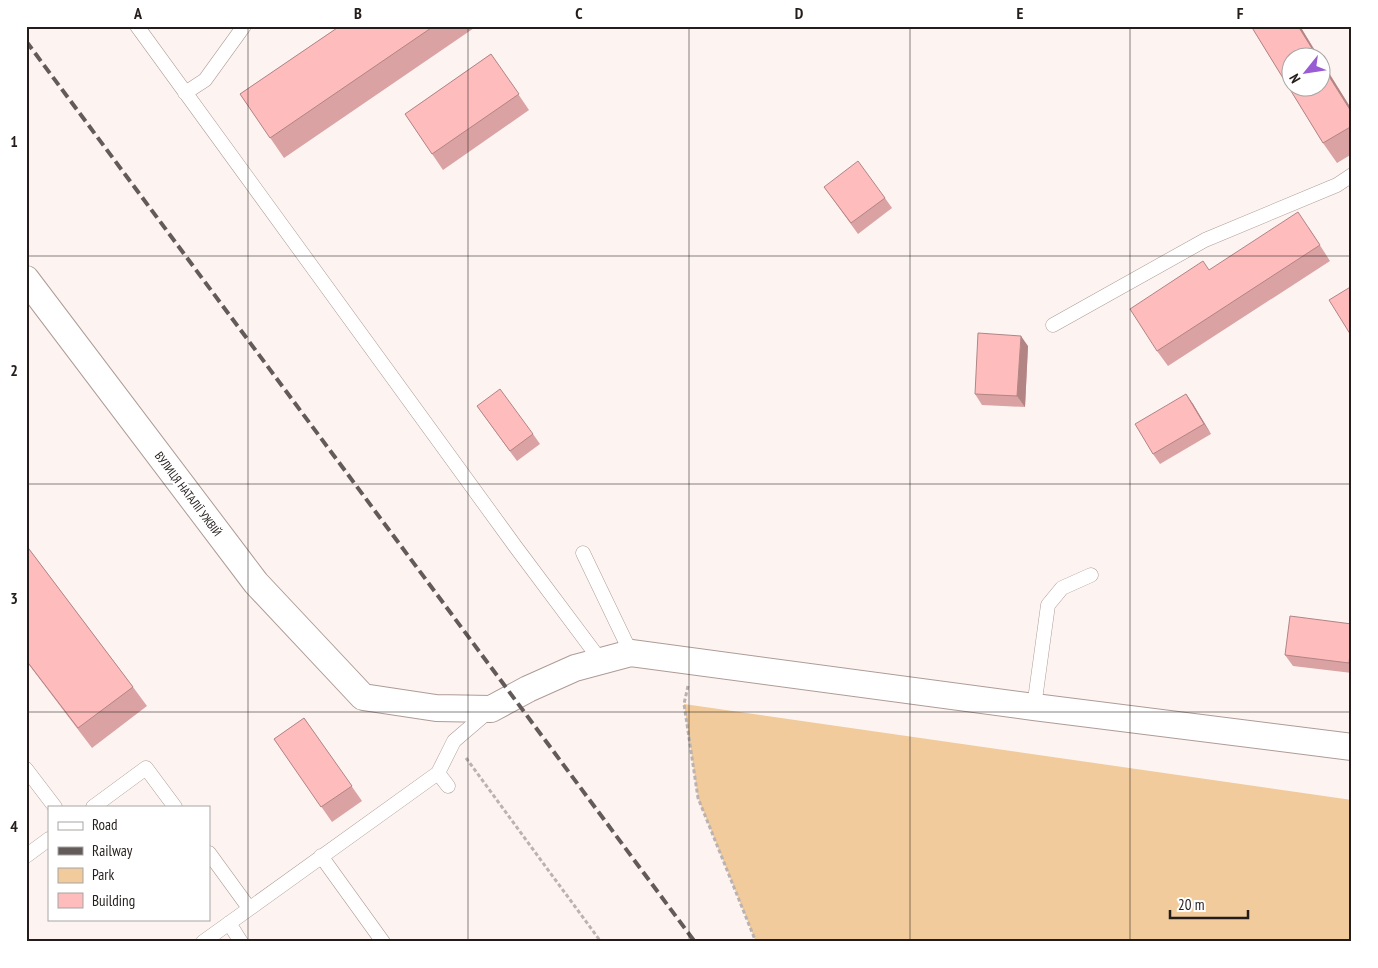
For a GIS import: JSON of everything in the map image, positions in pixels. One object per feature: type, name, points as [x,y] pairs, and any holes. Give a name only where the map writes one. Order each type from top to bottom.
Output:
[{"type":"street","name":"ВУЛИЦЯ НАТАЛІЇ УЖВІЙ","points":[[26,279],[256,583],[363,697],[436,708],[491,709]]},
{"type":"street","points":[[491,709],[528,689],[575,668],[631,653],[1034,708],[1352,746]]},
{"type":"lane","points":[[137,26],[184,94],[601,661]]},
{"type":"lane","points":[[184,94],[205,80],[244,26]]},
{"type":"lane","points":[[1053,325],[1206,240],[1337,185],[1352,175]]},
{"type":"lane","points":[[583,553],[631,653]]},
{"type":"lane","points":[[1034,708],[1048,606],[1062,588],[1092,575]]},
{"type":"lane","points":[[202,942],[438,773],[454,741],[491,709]]},
{"type":"lane","points":[[94,806],[146,768],[173,806]]},
{"type":"lane","points":[[26,769],[54,806]]},
{"type":"lane","points":[[438,773],[448,786]]},
{"type":"lane","points":[[26,856],[48,840]]},
{"type":"lane","points":[[210,854],[249,908]]},
{"type":"lane","points":[[321,856],[383,942]]},
{"type":"lane","points":[[229,923],[241,942]]},
{"type":"path","points":[[684,704],[698,798],[756,942]]},
{"type":"path","points":[[454,741],[601,942]]},
{"type":"green space","points":[[684,704],[1352,800],[1352,942],[756,942],[698,798]]},
{"type":"building","points":[[340,26],[434,26],[270,138],[240,94]]},
{"type":"building","points":[[1251,26],[1298,26],[1312,48],[1280,48],[1280,73]]},
{"type":"building","points":[[491,54],[519,94],[432,154],[405,114]]},
{"type":"building","points":[[1330,78],[1352,113],[1352,126],[1323,143],[1295,98],[1330,98]]},
{"type":"building","points":[[858,161],[885,198],[851,223],[824,187]]},
{"type":"building","points":[[1298,212],[1320,245],[1157,351],[1130,309],[1203,261],[1209,270]]},
{"type":"building","points":[[1352,286],[1352,337],[1329,300]]},
{"type":"building","points":[[978,333],[1021,336],[1017,396],[975,394]]},
{"type":"building","points":[[500,389],[533,434],[510,451],[477,406]]},
{"type":"building","points":[[1186,394],[1204,424],[1153,454],[1135,424]]},
{"type":"building","points":[[26,545],[133,687],[78,728],[26,660]]},
{"type":"building","points":[[1290,616],[1352,624],[1349,663],[1285,655]]},
{"type":"building","points":[[304,718],[352,786],[321,807],[274,739]]},
{"type":"railway","points":[[26,41],[695,942]]}]
